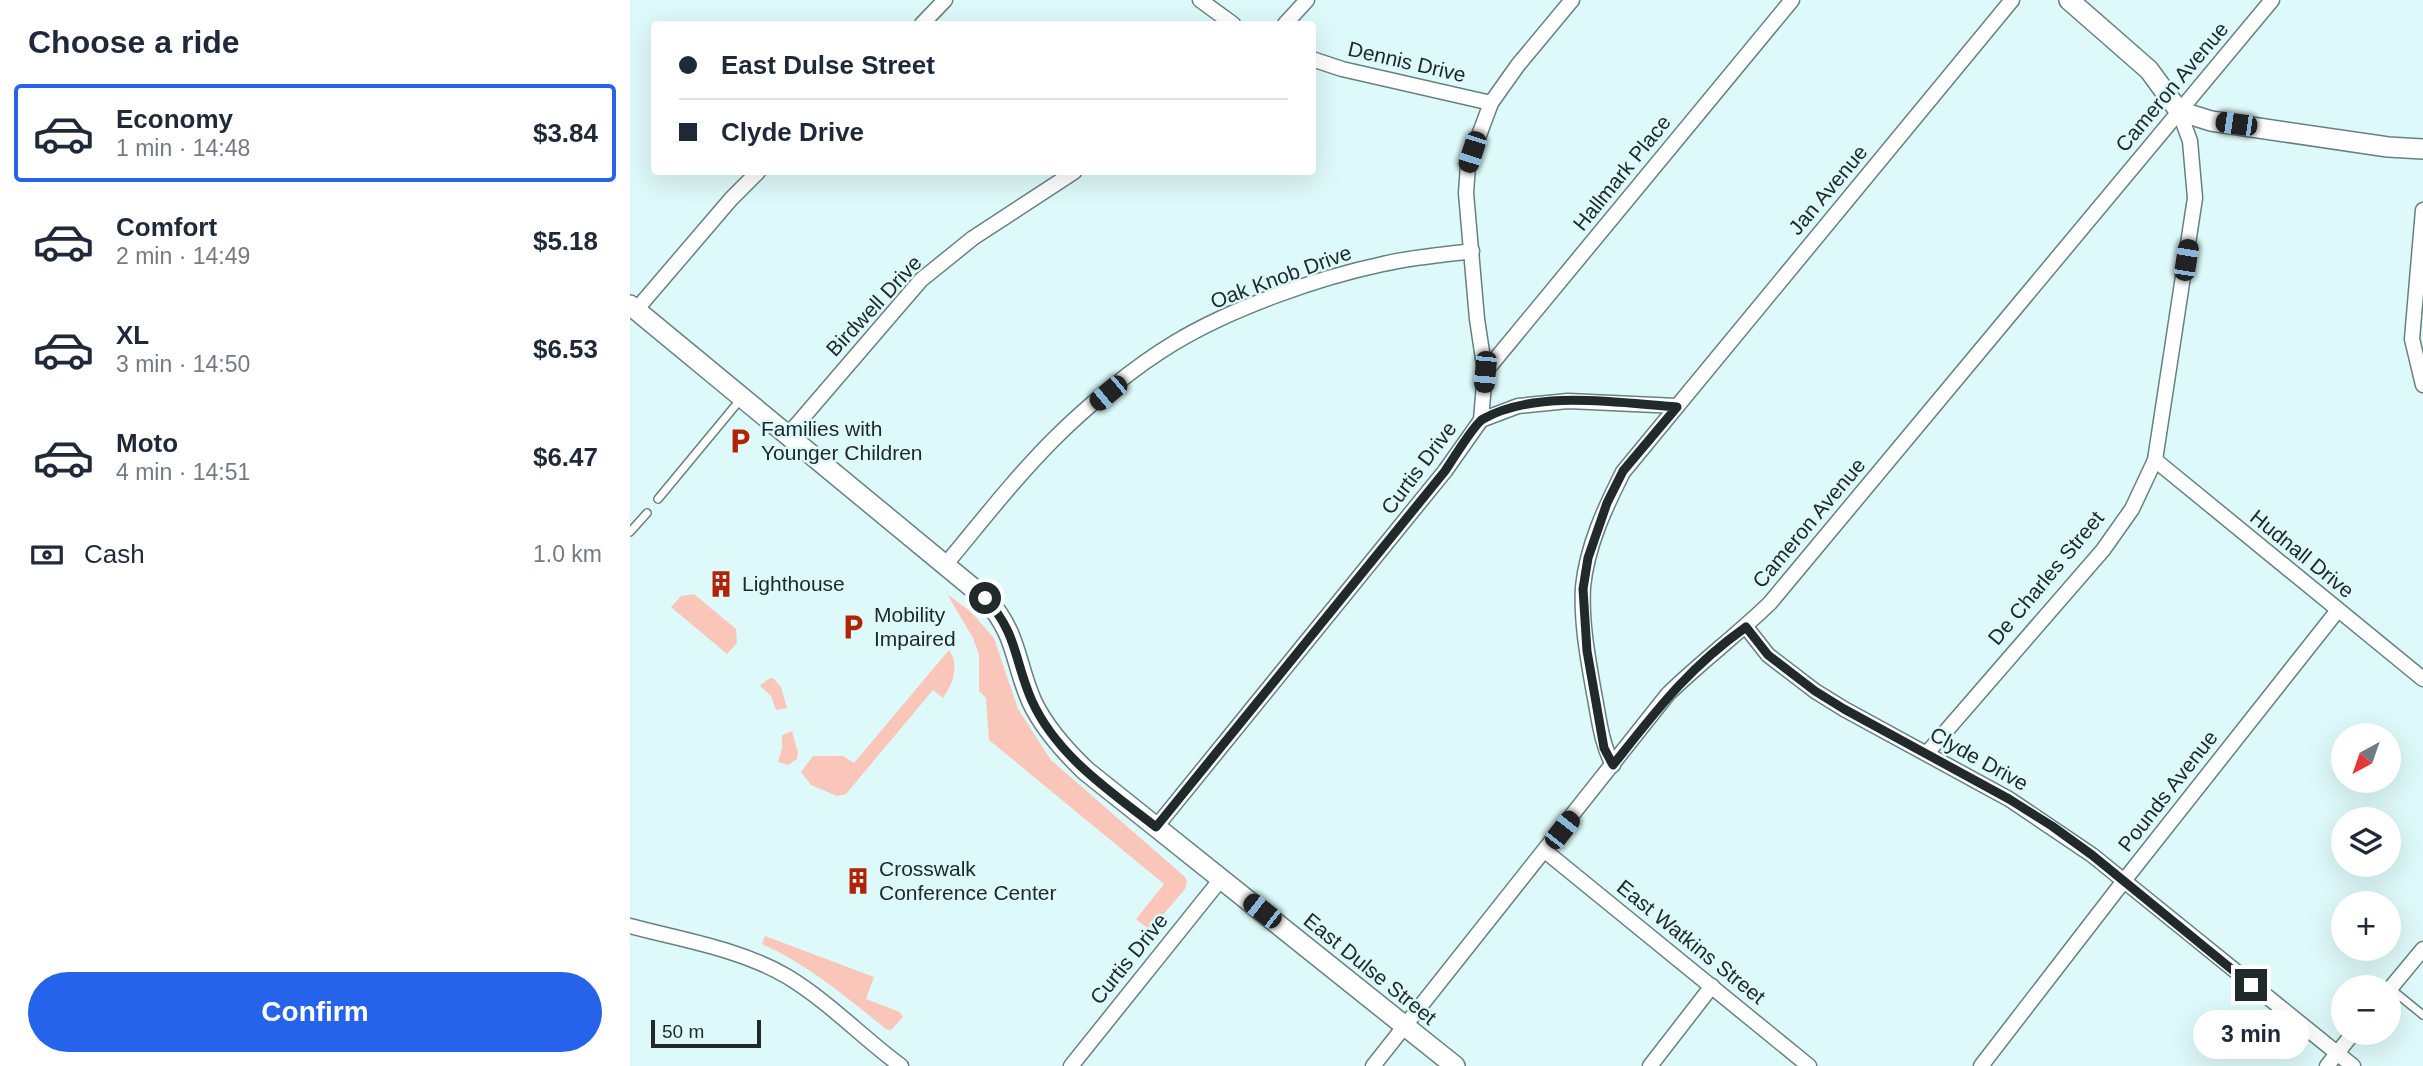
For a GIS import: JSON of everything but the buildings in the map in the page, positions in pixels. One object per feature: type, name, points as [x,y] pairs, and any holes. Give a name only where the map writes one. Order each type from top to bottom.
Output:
[{"type":"street","points":[[925,21],[945,0]]},
{"type":"street","points":[[1200,0],[1229,21]]},
{"type":"street","points":[[1287,21],[1307,0]]},
{"type":"street","name":"Curtis Drive","points":[[1156,827],[1445,471],[1481,420],[1485,372],[1477,319],[1466,193],[1468,165],[1492,103],[1518,65],[1572,0]]},
{"type":"street","name":"Hallmark Place","points":[[1485,372],[1792,0]]},
{"type":"street","name":"Jan Avenue","points":[[1613,765],[1604,748],[1587,651],[1583,589],[1588,558],[1607,503],[1623,471],[2012,0]]},
{"type":"street","name":"De Charles Street","points":[[1927,753],[2103,550],[2132,509],[2155,460],[2195,198],[2190,141],[2179,111],[2149,70],[2068,0]]},
{"type":"street","name":"Cameron Avenue","points":[[1373,1066],[1668,694],[1770,603],[2272,0]]},
{"type":"street","name":"Dennis Drive","points":[[1316,61],[1492,103]]},
{"type":"street","points":[[2179,111],[2211,121],[2388,147],[2423,149]]},
{"type":"street","points":[[633,308],[755,175]]},
{"type":"street","name":"Birdwell Drive","points":[[787,436],[921,280],[973,238],[1069,175]]},
{"type":"street","points":[[2423,210],[2412,338],[2423,385]]},
{"type":"street","name":"Oak Knob Drive","points":[[946,564],[1015,481],[1055,438],[1127,377],[1174,343],[1239,310],[1314,284],[1383,264],[1472,251]]},
{"type":"street","name":"East Dulse Street","points":[[633,308],[985,598],[1004,621],[1032,700],[1056,739],[1086,771],[1455,1066]]},
{"type":"street","points":[[1481,420],[1518,406],[1568,401],[1677,407]]},
{"type":"street","name":"Hudnall Drive","points":[[2155,460],[2423,679]]},
{"type":"street","name":"Pounds Avenue","points":[[1982,1066],[2337,610]]},
{"type":"street","name":"Clyde Drive","points":[[1746,627],[1768,655],[1815,691],[2052,826],[2092,855],[2353,1066]]},
{"type":"street","name":"East Watkins Street","points":[[1545,851],[1809,1066]]},
{"type":"street","name":"Curtis Drive","points":[[1071,1066],[1221,879]]},
{"type":"street","points":[[630,926],[732,953],[786,976],[901,1066]]},
{"type":"street","points":[[2401,976],[2423,949]]},
{"type":"street","points":[[1650,1066],[1712,986]]},
{"type":"street","points":[[2327,1066],[2343,1045]]},
{"type":"lane","points":[[658,499],[742,398]]},
{"type":"lane","points":[[630,532],[647,513]]},
{"type":"lane","points":[[2401,998],[2423,1015]]},
{"type":"shaded area","points":[[694,594],[736,629],[737,643],[727,654],[671,607],[681,596]]},
{"type":"shaded area","points":[[947,594],[971,612],[994,638],[1018,709],[1051,760],[1185,877],[1185,889],[1150,930],[1136,919],[1164,884],[989,740],[986,698],[979,691],[979,655],[973,638]]},
{"type":"shaded area","points":[[949,650],[955,668],[943,698],[933,690],[846,794],[837,796],[811,785],[801,772],[813,756],[843,756],[854,763]]},
{"type":"shaded area","points":[[773,678],[781,687],[787,708],[776,710],[771,696],[760,686]]},
{"type":"shaded area","points":[[792,731],[798,753],[797,759],[788,765],[778,762],[782,735]]},
{"type":"shaded area","points":[[765,936],[874,977],[866,999],[900,1012],[903,1017],[891,1030],[886,1029],[811,972],[762,944]]},
{"type":"place","name":"Families with Younger Children","points":[[740,441]]},
{"type":"place","name":"Lighthouse","points":[[721,584]]},
{"type":"place","name":"Mobility Impaired","points":[[853,627]]},
{"type":"place","name":"Crosswalk Conference Center","points":[[858,881]]},
{"type":"route","points":[[985,598],[1009,629],[1032,700],[1064,750],[1156,827],[1445,471],[1481,420],[1518,406],[1568,401],[1677,407],[1623,471],[1607,503],[1588,558],[1583,589],[1587,651],[1604,748],[1613,765],[1668,694],[1719,646],[1746,627],[1768,655],[1815,691],[2009,799],[2052,826],[2092,855],[2251,985]]}]
